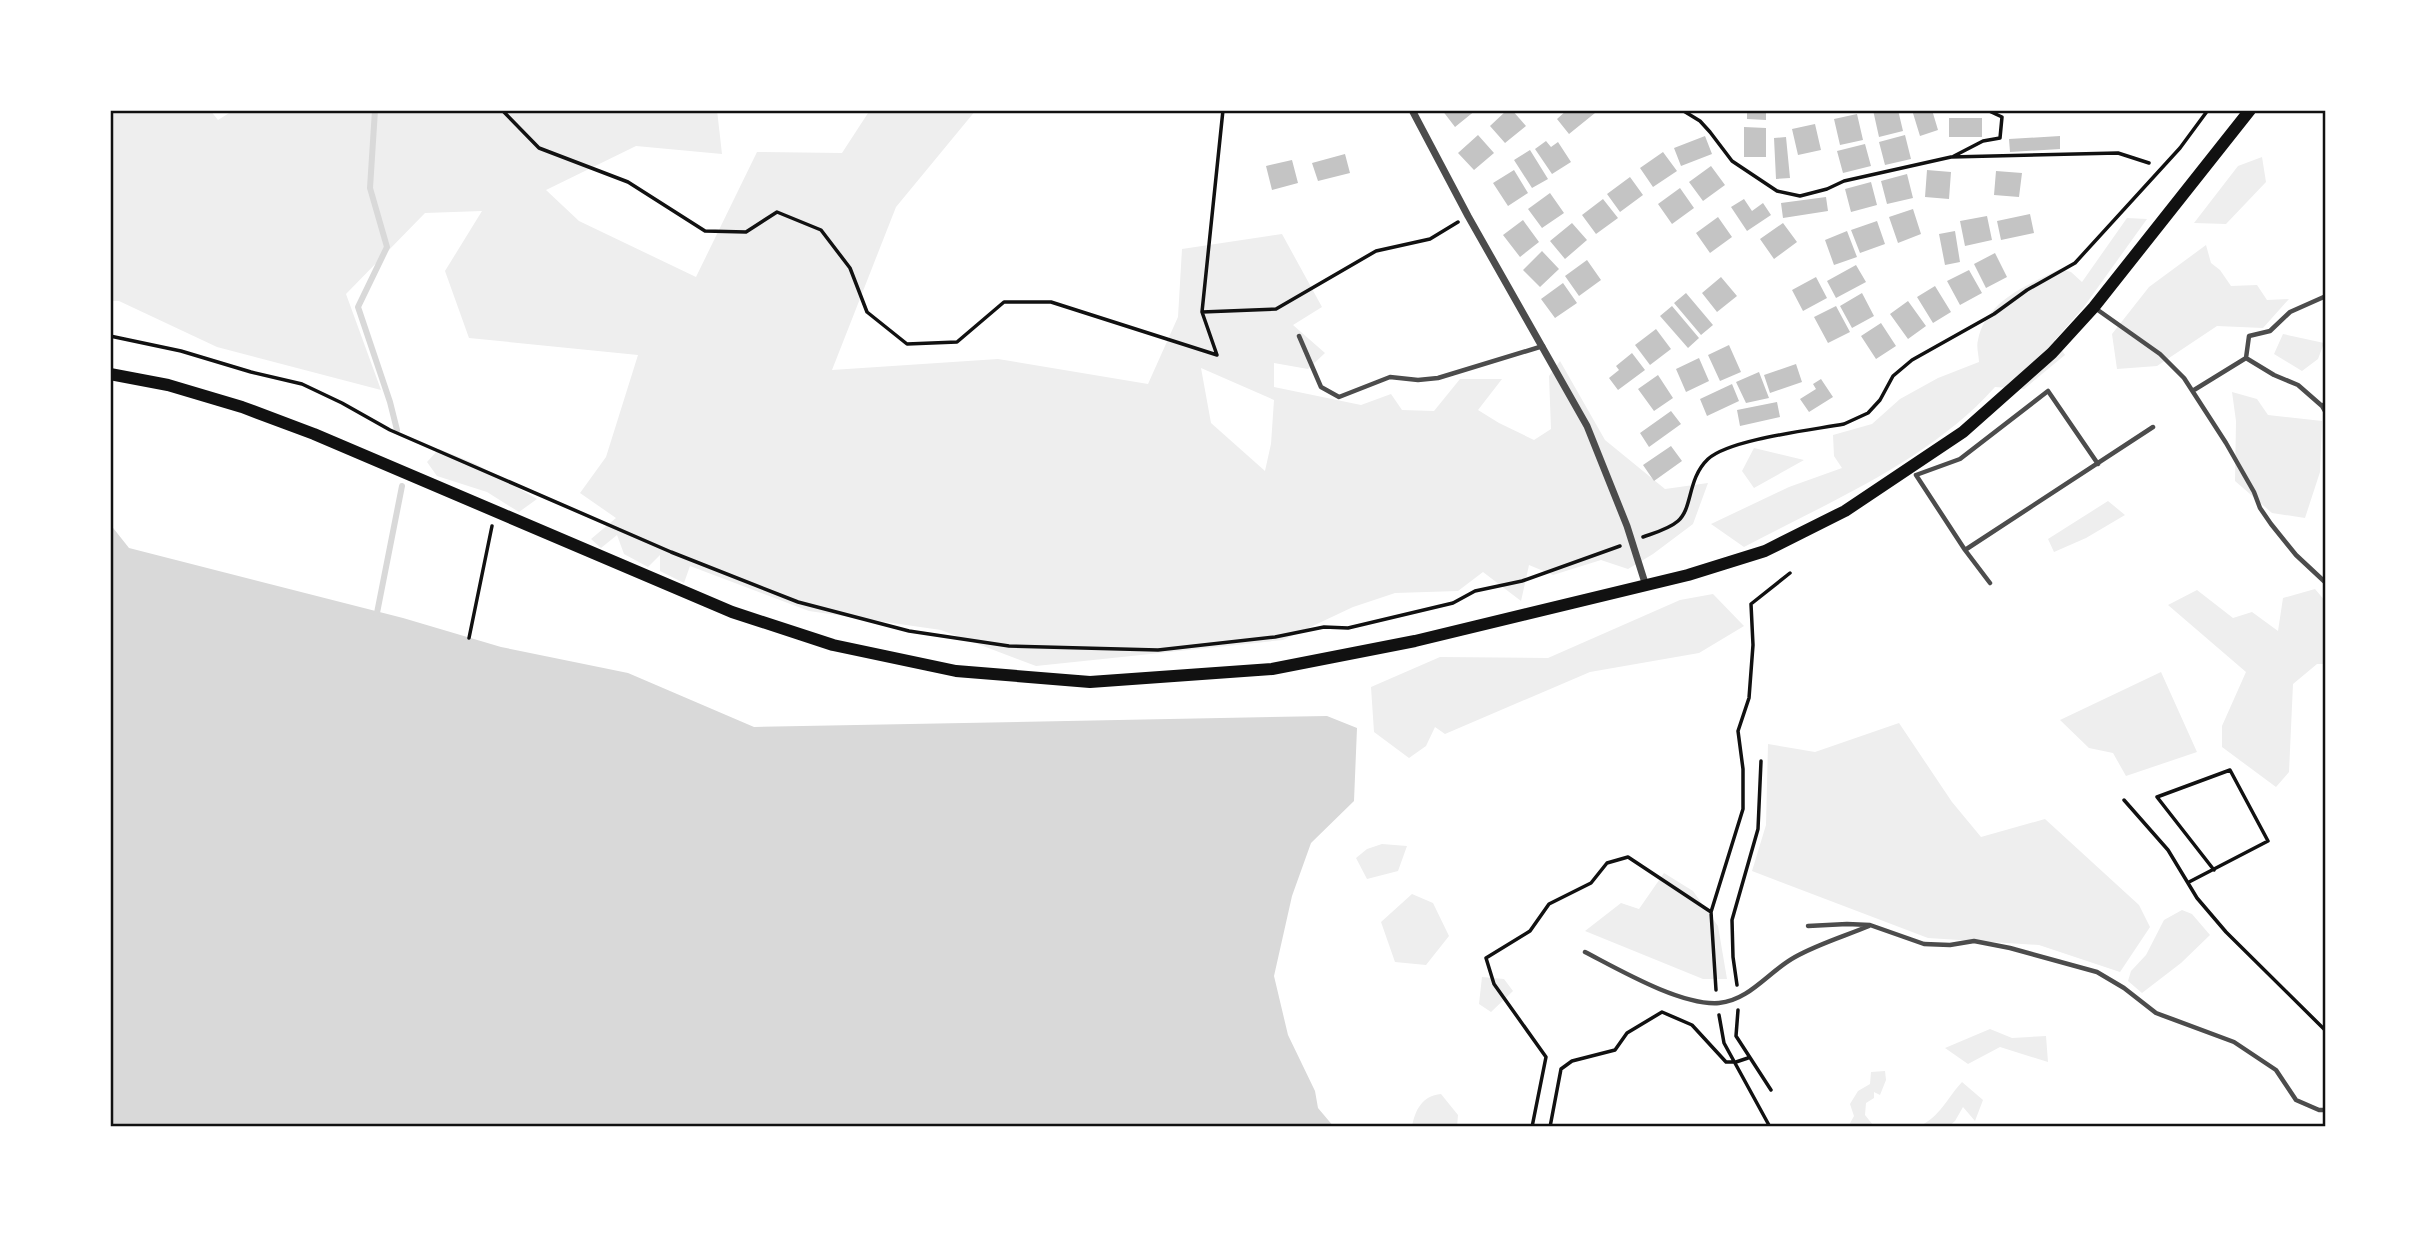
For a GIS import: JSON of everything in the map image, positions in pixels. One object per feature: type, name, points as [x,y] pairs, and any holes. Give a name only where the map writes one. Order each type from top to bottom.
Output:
[{"type":"main road","points":[[110,374],[168,385],[242,407],[362,453],[732,612],[832,645],[956,671],[1090,682],[1272,669],[1416,641],[1714,568],[1765,551],[1845,511],[1914,472],[2052,353],[2094,307],[2250,110]]},
{"type":"street","points":[[1412,110],[1468,216],[1587,426],[1646,586]]},
{"type":"lane","points":[[2194,390],[2245,358],[2249,336],[2270,331],[2290,312],[2326,296]]},
{"type":"lane","points":[[2094,307],[2160,354],[2184,377],[2237,462],[2265,516],[2288,547],[2326,583]]},
{"type":"lane","points":[[1299,336],[1321,387],[1339,397],[1390,377],[1418,380],[1438,378],[1543,346]]},
{"type":"lane","points":[[2245,358],[2274,376],[2298,385],[2324,405],[2326,412]]},
{"type":"lane","points":[[1990,583],[1914,472],[1961,459],[2048,391],[2098,464]]},
{"type":"lane","points":[[1965,550],[2153,427]]},
{"type":"lane","points":[[1808,926],[1870,926],[1924,944],[1950,945],[1974,941],[2097,972],[2124,988],[2156,1013],[2234,1042],[2276,1070],[2296,1101],[2326,1110]]},
{"type":"lane","points":[[1585,952],[1646,984],[1696,1000],[1717,1003],[1739,998],[1795,957],[1870,926]]},
{"type":"path","points":[[502,110],[539,148],[628,182],[705,231],[746,232],[778,212],[821,230],[850,268],[867,312],[906,344],[957,342],[1004,302],[1051,302],[1217,355],[1202,312],[1223,110]]},
{"type":"path","points":[[1682,110],[1700,121],[1732,161],[1768,186],[1790,195],[1811,195],[1844,181],[1951,157],[2118,153],[2149,163]]},
{"type":"path","points":[[1951,157],[1983,141],[2000,138],[2003,117],[1987,110]]},
{"type":"path","points":[[110,336],[181,351],[302,384],[390,430],[671,552],[798,602],[909,631],[1009,646],[1158,650],[1275,638],[1324,627],[1348,628],[1453,603],[1475,591],[1522,581],[1632,542],[1680,519],[1687,505],[1695,475],[1714,455],[1736,445],[1843,424],[1860,418],[1874,407],[1894,376],[1912,360],[2075,263],[2180,148],[2208,110]]},
{"type":"path","points":[[1202,312],[1276,309],[1376,251],[1430,239],[1468,216]]},
{"type":"path","points":[[469,638],[495,510]]},
{"type":"path","points":[[1770,1127],[1724,1043],[1717,1003],[1711,912],[1743,809],[1743,769],[1738,731],[1749,698],[1753,645],[1751,604],[1790,573]]},
{"type":"path","points":[[1761,761],[1758,829],[1732,920],[1733,957],[1739,998],[1736,1036],[1771,1090]]},
{"type":"path","points":[[2189,882],[2214,870],[2268,841],[2230,770],[2157,797],[2214,870]]},
{"type":"path","points":[[2124,800],[2168,850],[2197,898],[2226,932],[2326,1031]]},
{"type":"path","points":[[1532,1127],[1546,1057],[1494,984],[1486,958],[1530,931],[1549,904],[1591,883],[1607,863],[1628,857],[1711,912]]},
{"type":"path","points":[[1550,1127],[1561,1069],[1572,1060],[1615,1050],[1627,1033],[1662,1012],[1692,1025],[1726,1062],[1748,1058]]},
{"type":"shaded area","points":[[110,110],[210,110],[218,120],[234,110],[717,110],[722,154],[636,146],[546,190],[579,221],[696,277],[757,152],[842,153],[870,110],[976,110],[896,207],[832,370],[998,359],[1148,384],[1178,317],[1182,249],[1282,234],[1322,307],[1293,325],[1325,353],[1308,369],[1274,363],[1274,387],[1361,405],[1391,394],[1402,410],[1434,411],[1460,379],[1502,379],[1478,410],[1534,440],[1551,429],[1549,376],[1560,361],[1605,440],[1665,489],[1708,483],[1693,524],[1653,554],[1628,569],[1601,560],[1553,575],[1529,565],[1521,601],[1483,572],[1458,591],[1395,593],[1353,607],[1283,640],[1036,666],[941,630],[809,611],[690,566],[684,583],[660,571],[660,555],[648,567],[624,554],[617,535],[601,548],[591,539],[616,518],[580,493],[606,457],[638,355],[469,338],[445,271],[482,211],[425,213],[346,294],[381,390],[217,347],[119,301],[110,301]],"holes":[[[1201,368],[1274,400],[1271,444],[1265,471],[1211,423]]]},
{"type":"shaded area","points":[[2262,157],[2266,182],[2226,224],[2194,223],[2238,166]]},
{"type":"shaded area","points":[[2127,218],[2147,219],[2083,308],[2055,340],[2065,355],[2024,389],[1995,387],[1969,413],[1909,458],[1844,496],[1744,547],[1711,524],[1789,487],[1842,468],[1834,456],[1833,435],[1872,424],[1900,399],[1938,378],[1979,362],[1977,342],[1983,326],[1999,304],[2022,288],[2060,269],[2071,272],[2082,282]]},
{"type":"shaded area","points":[[2206,245],[2211,263],[2220,270],[2231,286],[2257,285],[2267,300],[2289,299],[2263,328],[2217,326],[2157,366],[2117,369],[2112,334],[2149,287]]},
{"type":"shaded area","points":[[2283,334],[2324,343],[2318,359],[2302,371],[2274,354]]},
{"type":"shaded area","points":[[2232,392],[2257,399],[2268,415],[2322,421],[2320,472],[2305,518],[2272,513],[2235,481],[2236,421]]},
{"type":"shaded area","points":[[1754,448],[1804,460],[1754,488],[1742,471]]},
{"type":"shaded area","points":[[439,449],[476,464],[537,499],[519,512],[487,492],[437,476],[427,462]]},
{"type":"shaded area","points":[[2108,501],[2125,515],[2086,538],[2054,552],[2048,539]]},
{"type":"shaded area","points":[[110,524],[129,548],[403,618],[501,647],[628,673],[754,727],[1327,716],[1357,728],[1354,801],[1311,843],[1292,896],[1274,976],[1288,1035],[1315,1091],[1318,1108],[1334,1127],[110,1127]]},
{"type":"shaded area","points":[[2315,589],[2326,602],[2326,664],[2317,664],[2293,684],[2289,772],[2276,787],[2222,747],[2222,726],[2246,672],[2168,605],[2197,590],[2233,618],[2252,612],[2278,631],[2283,598]]},
{"type":"shaded area","points":[[1713,594],[1744,626],[1699,653],[1590,672],[1445,734],[1435,727],[1426,746],[1409,758],[1374,732],[1371,687],[1440,657],[1548,658],[1680,600]]},
{"type":"shaded area","points":[[2161,672],[2197,752],[2126,776],[2113,753],[2089,748],[2060,720]]},
{"type":"shaded area","points":[[1899,723],[1952,802],[1981,837],[2045,819],[2139,905],[2150,927],[2120,972],[2039,945],[1928,938],[1752,871],[1766,825],[1768,744],[1815,752]]},
{"type":"shaded area","points":[[1382,844],[1407,846],[1398,871],[1367,879],[1356,858],[1367,849]]},
{"type":"shaded area","points":[[1664,873],[1693,891],[1718,926],[1727,979],[1703,979],[1585,931],[1621,903],[1639,909]]},
{"type":"shaded area","points":[[1412,894],[1433,903],[1449,936],[1426,965],[1395,962],[1381,922]]},
{"type":"shaded area","points":[[2182,910],[2192,914],[2210,935],[2181,963],[2142,993],[2128,981],[2131,971],[2146,955],[2164,920]]},
{"type":"shaded area","points":[[1482,977],[1504,979],[1513,991],[1491,1012],[1479,1004]]},
{"type":"shaded area","points":[[1990,1029],[2012,1038],[2046,1036],[2048,1062],[2000,1047],[1968,1064],[1945,1048]]},
{"type":"shaded area","points":[[1885,1071],[1886,1080],[1880,1095],[1874,1092],[1874,1098],[1866,1103],[1865,1115],[1873,1125],[1848,1127],[1854,1116],[1850,1104],[1858,1091],[1870,1084],[1871,1072]]},
{"type":"shaded area","points":[[1962,1082],[1983,1100],[1975,1121],[1963,1107],[1948,1127],[1919,1127],[1938,1112]]},
{"type":"shaded area","points":[[1441,1094],[1458,1115],[1457,1127],[1412,1127],[1420,1105],[1434,1095]]},
{"type":"building","points":[[1442,110],[1476,110],[1455,127]]},
{"type":"building","points":[[1507,110],[1512,110],[1526,126],[1505,143],[1490,126]]},
{"type":"building","points":[[1567,110],[1593,110],[1595,113],[1569,134],[1557,119]]},
{"type":"building","points":[[1747,110],[1766,110],[1766,120],[1747,119]]},
{"type":"building","points":[[1873,110],[1898,110],[1903,131],[1879,137]]},
{"type":"building","points":[[1912,110],[1932,110],[1938,130],[1920,136]]},
{"type":"building","points":[[1857,114],[1863,140],[1840,145],[1834,119]]},
{"type":"building","points":[[1949,118],[1982,118],[1982,137],[1949,137]]},
{"type":"building","points":[[1815,124],[1821,150],[1798,155],[1792,129]]},
{"type":"building","points":[[1744,127],[1766,128],[1766,157],[1744,157]]},
{"type":"building","points":[[1478,135],[1494,153],[1474,170],[1458,153]]},
{"type":"building","points":[[1905,135],[1911,159],[1885,165],[1879,142]]},
{"type":"building","points":[[1705,136],[1712,154],[1681,166],[1674,148]]},
{"type":"building","points":[[2060,136],[2060,149],[2010,152],[2009,139]]},
{"type":"building","points":[[1786,137],[1790,178],[1776,179],[1774,138]]},
{"type":"building","points":[[1546,141],[1551,147],[1558,142],[1571,162],[1552,174],[1535,149]]},
{"type":"building","points":[[1865,144],[1871,166],[1843,173],[1837,151]]},
{"type":"building","points":[[1530,150],[1548,179],[1532,188],[1514,160]]},
{"type":"building","points":[[1663,152],[1677,171],[1653,187],[1640,168]]},
{"type":"building","points":[[1345,154],[1350,173],[1318,181],[1312,163]]},
{"type":"building","points":[[1292,160],[1298,183],[1272,190],[1266,166]]},
{"type":"building","points":[[1711,166],[1725,185],[1703,201],[1689,182]]},
{"type":"building","points":[[1514,170],[1528,193],[1508,206],[1493,183]]},
{"type":"building","points":[[1927,170],[1951,172],[1949,199],[1925,197]]},
{"type":"building","points":[[1996,171],[2022,173],[2019,197],[1994,195]]},
{"type":"building","points":[[1907,174],[1913,198],[1887,204],[1881,181]]},
{"type":"building","points":[[1630,177],[1643,195],[1620,212],[1607,194]]},
{"type":"building","points":[[1871,182],[1877,205],[1851,212],[1845,189]]},
{"type":"building","points":[[1680,188],[1694,208],[1672,224],[1658,204]]},
{"type":"building","points":[[1550,193],[1564,213],[1542,228],[1528,209]]},
{"type":"building","points":[[1826,197],[1828,211],[1783,218],[1781,203]]},
{"type":"building","points":[[1603,199],[1618,218],[1596,234],[1582,215]]},
{"type":"building","points":[[1744,199],[1752,211],[1763,203],[1771,215],[1747,231],[1731,207]]},
{"type":"building","points":[[1913,209],[1921,234],[1898,243],[1889,217]]},
{"type":"building","points":[[2030,214],[2034,233],[2001,240],[1997,221]]},
{"type":"building","points":[[1987,216],[1992,240],[1965,246],[1960,221]]},
{"type":"building","points":[[1718,217],[1732,237],[1710,253],[1696,233]]},
{"type":"building","points":[[1523,220],[1539,242],[1520,257],[1503,235]]},
{"type":"building","points":[[1877,221],[1885,244],[1860,253],[1851,230]]},
{"type":"building","points":[[1572,223],[1587,240],[1565,259],[1550,241]]},
{"type":"building","points":[[1783,223],[1797,242],[1774,259],[1760,239]]},
{"type":"building","points":[[1847,231],[1857,257],[1834,265],[1825,240]]},
{"type":"building","points":[[1955,231],[1960,262],[1945,265],[1939,234]]},
{"type":"building","points":[[1542,251],[1559,269],[1540,287],[1523,270]]},
{"type":"building","points":[[1995,253],[2007,277],[1986,288],[1974,264]]},
{"type":"building","points":[[1587,260],[1601,280],[1579,296],[1565,276]]},
{"type":"building","points":[[1856,265],[1866,282],[1836,298],[1827,281]]},
{"type":"building","points":[[1969,270],[1982,293],[1960,305],[1947,281]]},
{"type":"building","points":[[1721,277],[1737,296],[1717,312],[1702,293]]},
{"type":"building","points":[[1816,277],[1827,298],[1803,311],[1792,290]]},
{"type":"building","points":[[1563,283],[1577,303],[1555,318],[1541,299]]},
{"type":"building","points":[[1935,286],[1951,312],[1933,323],[1917,297]]},
{"type":"building","points":[[1686,293],[1713,325],[1701,335],[1674,303]]},
{"type":"building","points":[[1862,293],[1874,316],[1852,328],[1840,306]]},
{"type":"building","points":[[1908,301],[1926,326],[1908,339],[1890,314]]},
{"type":"building","points":[[1672,306],[1699,338],[1688,348],[1660,316]]},
{"type":"building","points":[[1836,306],[1850,332],[1828,343],[1814,317]]},
{"type":"building","points":[[1881,323],[1896,346],[1876,359],[1861,336]]},
{"type":"building","points":[[1656,329],[1671,349],[1650,365],[1635,345]]},
{"type":"building","points":[[1729,345],[1741,372],[1720,381],[1708,355]]},
{"type":"building","points":[[1632,353],[1645,370],[1618,390],[1609,378],[1619,370],[1616,366]]},
{"type":"building","points":[[1699,358],[1709,381],[1686,392],[1676,369]]},
{"type":"building","points":[[1796,364],[1802,382],[1770,393],[1764,375]]},
{"type":"building","points":[[1759,372],[1769,398],[1746,403],[1736,382]]},
{"type":"building","points":[[1658,375],[1673,398],[1654,411],[1638,389]]},
{"type":"building","points":[[1821,379],[1833,397],[1809,412],[1800,399],[1816,389],[1813,384]]},
{"type":"building","points":[[1732,384],[1739,401],[1707,416],[1700,399]]},
{"type":"building","points":[[1777,402],[1780,417],[1740,426],[1737,410]]},
{"type":"building","points":[[1671,411],[1681,424],[1649,447],[1640,433]]},
{"type":"building","points":[[1671,446],[1682,461],[1654,481],[1643,465]]},
{"type":"waterway","points":[[375,110],[370,188],[387,247],[358,307],[397,430]]},
{"type":"waterway","points":[[376,618],[402,486]]}]
